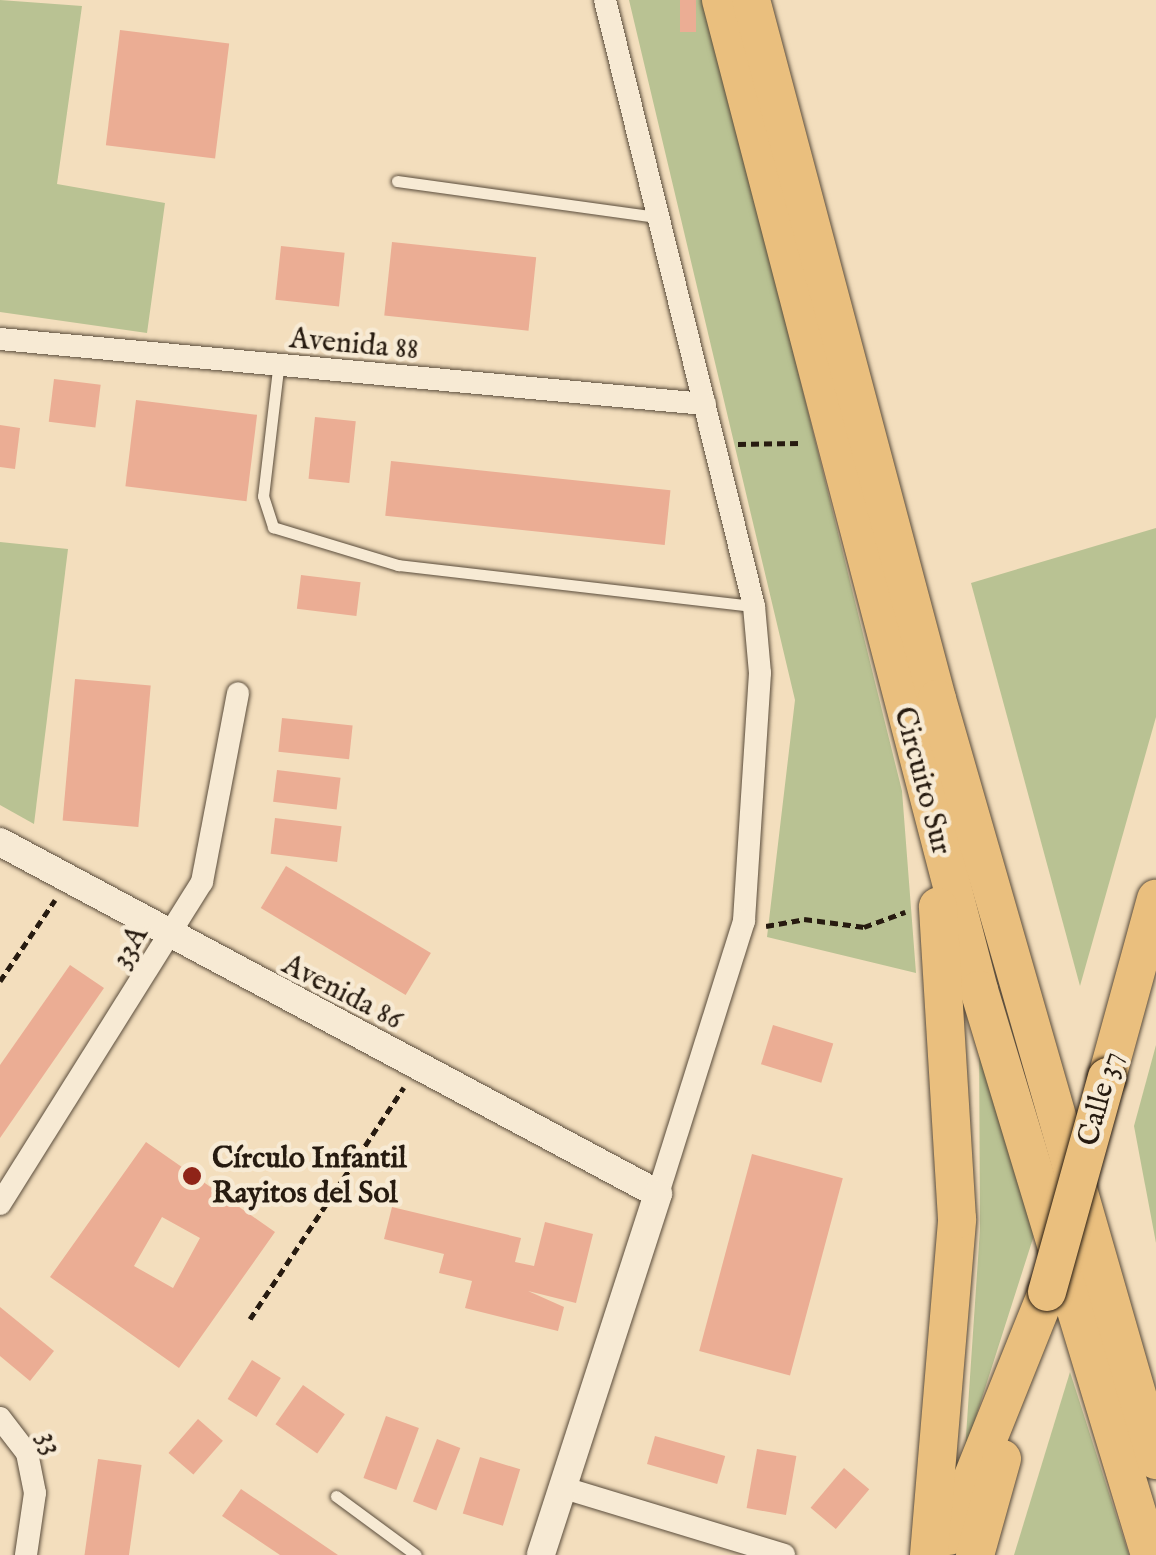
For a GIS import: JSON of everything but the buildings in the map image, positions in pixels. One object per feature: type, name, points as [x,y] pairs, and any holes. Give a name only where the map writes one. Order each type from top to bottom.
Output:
[{"type":"highway","name":"Circuito Sur","points":[[743,3],[835,443],[928,805],[1150,1555]]},
{"type":"highway","name":"Circuito Sur","points":[[743,3],[937,699],[1155,1452]]},
{"type":"highway","points":[[928,805],[957,1219],[929,1555]]},
{"type":"highway","name":"Calle 37","points":[[1047,1292],[1154,902]]},
{"type":"highway","points":[[942,1555],[1047,1292]]},
{"type":"highway","points":[[975,1555],[1047,1292]]},
{"type":"street","points":[[541,1555],[744,921],[761,745],[754,606],[606,0]]},
{"type":"street","name":"Avenida 88","points":[[0,339],[278,369],[704,404]]},
{"type":"street","name":"33A","points":[[0,1204],[171,941],[215,843],[238,693]]},
{"type":"street","name":"Avenida 86","points":[[0,842],[171,941],[658,1194]]},
{"type":"street","name":"33","points":[[0,1418],[27,1453],[32,1480],[26,1555]]},
{"type":"street","points":[[564,1488],[784,1555]]},
{"type":"lane","points":[[396,181],[657,217]]},
{"type":"lane","points":[[278,369],[263,496],[273,528],[398,566],[754,606]]},
{"type":"lane","points":[[336,1496],[416,1555]]},
{"type":"path","points":[[716,444],[835,443]]},
{"type":"path","points":[[0,980],[68,881]]},
{"type":"path","points":[[744,921],[864,927],[937,895]]},
{"type":"path","points":[[250,1319],[416,1068]]},
{"type":"green space","points":[[0,0],[82,6],[57,184],[165,203],[147,333],[0,312]]},
{"type":"green space","points":[[629,0],[706,0],[902,791],[916,973],[767,937],[795,700]]},
{"type":"green space","points":[[1156,528],[1156,717],[1080,986],[971,583]]},
{"type":"green space","points":[[0,542],[68,549],[34,824],[0,805]]},
{"type":"green space","points":[[979,1032],[1036,1229],[965,1451],[980,1229]]},
{"type":"green space","points":[[1156,1045],[1156,1243],[1134,1126]]},
{"type":"green space","points":[[1070,1372],[1129,1555],[1014,1555]]},
{"type":"place","name":"Círculo Infantil Rayitos del Sol","points":[[192,1176]]}]
